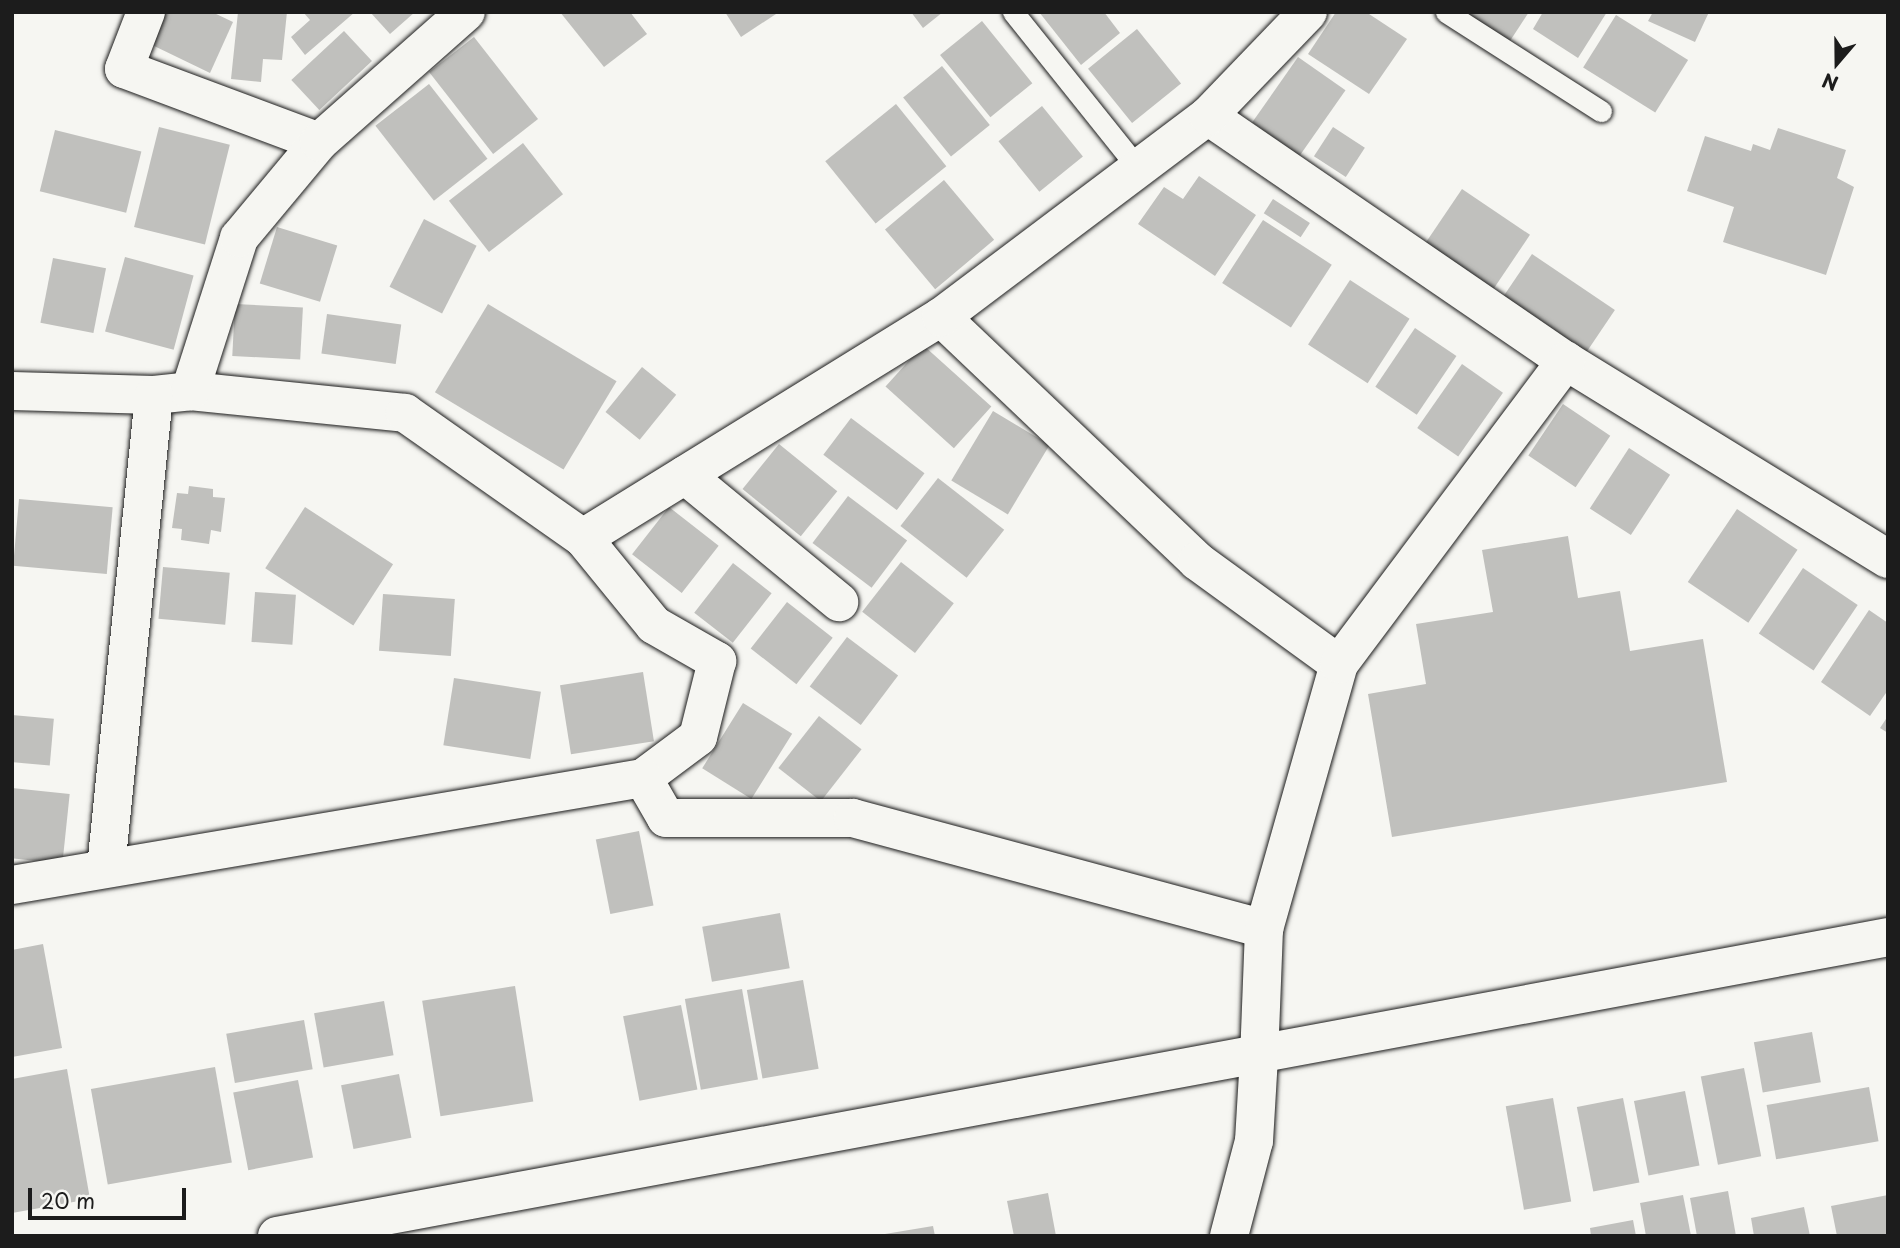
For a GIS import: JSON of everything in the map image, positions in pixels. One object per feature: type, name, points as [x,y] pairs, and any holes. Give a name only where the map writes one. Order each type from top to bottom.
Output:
[{"type":"street","points":[[146,12],[124,69],[319,142]]},
{"type":"street","points":[[106,868],[172,393],[239,238],[319,142],[466,12]]},
{"type":"street","points":[[583,538],[941,317],[1208,117],[1308,12]]},
{"type":"street","points":[[1208,117],[1566,361],[1888,559]]},
{"type":"street","points":[[941,317],[1197,561],[1339,664]]},
{"type":"street","points":[[1229,1236],[1254,1141],[1264,929],[1339,664],[1566,361]]},
{"type":"street","points":[[12,391],[172,393],[405,413],[583,538],[654,625],[717,661],[698,737],[643,778],[12,885]]},
{"type":"street","points":[[685,474],[839,602]]},
{"type":"street","points":[[643,778],[666,818],[853,818],[1264,929]]},
{"type":"street","points":[[277,1236],[1259,1057],[1888,937]]},
{"type":"lane","points":[[1013,12],[1139,169]]},
{"type":"lane","points":[[1446,12],[1601,111]]},
{"type":"building","points":[[162,12],[212,12],[233,22],[210,73],[148,43]]},
{"type":"building","points":[[238,12],[287,12],[282,60],[263,59],[261,82],[231,79]]},
{"type":"building","points":[[303,12],[355,12],[305,55],[291,37],[310,20]]},
{"type":"building","points":[[370,12],[415,12],[390,34]]},
{"type":"building","points":[[560,12],[630,12],[647,34],[604,67]]},
{"type":"building","points":[[725,12],[779,12],[741,37]]},
{"type":"building","points":[[911,12],[943,12],[923,28]]},
{"type":"building","points":[[1039,12],[1104,12],[1120,33],[1081,65]]},
{"type":"building","points":[[1336,12],[1366,12],[1407,39],[1369,94],[1308,54]]},
{"type":"building","points":[[1458,12],[1529,12],[1508,44]]},
{"type":"building","points":[[1543,12],[1607,12],[1578,58],[1533,29]]},
{"type":"building","points":[[1653,12],[1709,12],[1695,42],[1648,21]]},
{"type":"building","points":[[1616,15],[1688,60],[1655,113],[1583,68]]},
{"type":"building","points":[[982,21],[1032,83],[990,117],[940,55]]},
{"type":"building","points":[[1137,29],[1181,83],[1132,123],[1088,69]]},
{"type":"building","points":[[344,31],[372,61],[319,110],[291,80]]},
{"type":"building","points":[[474,37],[538,119],[493,154],[429,72]]},
{"type":"building","points":[[1298,57],[1346,90],[1300,156],[1252,123]]},
{"type":"building","points":[[942,66],[990,125],[951,157],[903,97]]},
{"type":"building","points":[[429,84],[487,159],[434,201],[375,126]]},
{"type":"building","points":[[896,104],[946,166],[876,223],[825,161]]},
{"type":"building","points":[[1042,106],[1083,157],[1039,192],[998,141]]},
{"type":"building","points":[[159,127],[230,145],[205,245],[134,227]]},
{"type":"building","points":[[1333,127],[1365,148],[1346,177],[1314,156]]},
{"type":"building","points":[[1778,128],[1846,150],[1837,178],[1854,187],[1826,275],[1723,242],[1734,207],[1687,191],[1705,136],[1751,151],[1753,144],[1770,150]]},
{"type":"building","points":[[55,130],[141,152],[126,213],[40,191]]},
{"type":"building","points":[[523,143],[563,194],[489,252],[449,201]]},
{"type":"building","points":[[1199,176],[1256,215],[1215,276],[1138,224],[1164,187],[1183,199]]},
{"type":"building","points":[[944,180],[994,240],[935,289],[885,229]]},
{"type":"building","points":[[1462,189],[1530,235],[1492,291],[1424,245]]},
{"type":"building","points":[[1273,199],[1310,223],[1301,237],[1264,213]]},
{"type":"building","points":[[424,219],[477,246],[442,314],[389,287]]},
{"type":"building","points":[[1263,220],[1332,265],[1291,328],[1222,283]]},
{"type":"building","points":[[277,227],[337,245],[320,302],[260,283]]},
{"type":"building","points":[[1532,254],[1615,310],[1585,355],[1502,299]]},
{"type":"building","points":[[125,257],[194,275],[174,350],[105,331]]},
{"type":"building","points":[[53,258],[106,268],[93,333],[40,323]]},
{"type":"building","points":[[1350,280],[1410,319],[1368,383],[1308,345]]},
{"type":"building","points":[[235,304],[303,308],[300,359],[232,356]]},
{"type":"building","points":[[488,304],[617,381],[564,470],[435,392]]},
{"type":"building","points":[[327,314],[401,324],[396,364],[321,354]]},
{"type":"building","points":[[1415,328],[1456,356],[1417,415],[1375,387]]},
{"type":"building","points":[[923,345],[991,407],[954,448],[886,387]]},
{"type":"building","points":[[1462,364],[1503,393],[1458,457],[1417,428]]},
{"type":"building","points":[[642,367],[676,395],[640,440],[605,412]]},
{"type":"building","points":[[1563,404],[1610,436],[1576,487],[1528,455]]},
{"type":"building","points":[[993,411],[1050,445],[1008,514],[951,480]]},
{"type":"building","points":[[851,418],[924,473],[897,510],[823,455]]},
{"type":"building","points":[[779,444],[837,491],[801,536],[742,489]]},
{"type":"building","points":[[1629,448],[1670,475],[1631,535],[1590,508]]},
{"type":"building","points":[[938,478],[1004,530],[967,578],[900,526]]},
{"type":"building","points":[[189,486],[213,489],[213,497],[225,498],[221,532],[211,530],[209,544],[181,540],[182,529],[172,528],[177,493],[188,494]]},
{"type":"building","points":[[848,496],[907,541],[872,588],[812,543]]},
{"type":"building","points":[[19,499],[113,507],[107,574],[13,566]]},
{"type":"building","points":[[305,507],[393,564],[353,625],[265,568]]},
{"type":"building","points":[[669,507],[719,546],[682,593],[632,554]]},
{"type":"building","points":[[1737,509],[1798,550],[1748,623],[1688,582]]},
{"type":"building","points":[[1568,536],[1578,598],[1620,591],[1630,651],[1703,639],[1727,782],[1392,837],[1368,694],[1426,684],[1416,624],[1493,612],[1482,550]]},
{"type":"building","points":[[901,562],[954,603],[915,653],[862,612]]},
{"type":"building","points":[[733,563],[772,593],[733,643],[694,613]]},
{"type":"building","points":[[163,567],[230,573],[225,625],[158,619]]},
{"type":"building","points":[[1803,568],[1858,605],[1814,670],[1759,633]]},
{"type":"building","points":[[255,592],[296,595],[292,645],[252,642]]},
{"type":"building","points":[[383,594],[455,599],[451,656],[379,651]]},
{"type":"building","points":[[787,602],[833,638],[796,684],[751,648]]},
{"type":"building","points":[[1869,610],[1888,623],[1888,690],[1870,716],[1821,682]]},
{"type":"building","points":[[847,637],[898,676],[861,725],[810,687]]},
{"type":"building","points":[[643,672],[654,741],[571,754],[560,685]]},
{"type":"building","points":[[454,678],[541,692],[530,759],[443,745]]},
{"type":"building","points":[[743,703],[792,734],[751,799],[702,768]]},
{"type":"building","points":[[12,715],[54,719],[50,765],[12,762]]},
{"type":"building","points":[[819,716],[862,749],[821,801],[778,768]]},
{"type":"building","points":[[1888,716],[1888,733],[1880,728]]},
{"type":"building","points":[[12,788],[70,794],[62,864],[12,858]]},
{"type":"building","points":[[639,831],[654,906],[610,914],[596,839]]},
{"type":"building","points":[[780,913],[790,968],[712,982],[702,927]]},
{"type":"building","points":[[43,944],[62,1048],[12,1057],[12,950]]},
{"type":"building","points":[[803,980],[819,1069],[762,1079],[747,990]]},
{"type":"building","points":[[515,986],[533,1102],[440,1116],[422,1001]]},
{"type":"building","points":[[742,989],[758,1080],[701,1090],[685,999]]},
{"type":"building","points":[[384,1001],[394,1055],[324,1067],[314,1013]]},
{"type":"building","points":[[681,1005],[697,1089],[639,1101],[623,1016]]},
{"type":"building","points":[[304,1020],[313,1069],[235,1083],[226,1034]]},
{"type":"building","points":[[1812,1032],[1821,1082],[1763,1092],[1754,1042]]},
{"type":"building","points":[[215,1067],[232,1163],[108,1184],[91,1089]]},
{"type":"building","points":[[1744,1068],[1761,1156],[1718,1165],[1701,1076]]},
{"type":"building","points":[[67,1069],[90,1199],[12,1213],[12,1079]]},
{"type":"building","points":[[399,1074],[411,1138],[353,1149],[341,1085]]},
{"type":"building","points":[[298,1080],[313,1158],[248,1170],[233,1093]]},
{"type":"building","points":[[1869,1087],[1879,1141],[1776,1159],[1767,1105]]},
{"type":"building","points":[[1685,1091],[1700,1166],[1648,1176],[1634,1101]]},
{"type":"building","points":[[1553,1098],[1571,1201],[1524,1210],[1506,1106]]},
{"type":"building","points":[[1623,1098],[1639,1182],[1593,1191],[1577,1107]]},
{"type":"building","points":[[1728,1191],[1736,1236],[1697,1236],[1690,1198]]},
{"type":"building","points":[[1048,1193],[1056,1236],[1014,1236],[1007,1201]]},
{"type":"building","points":[[1683,1195],[1691,1236],[1646,1236],[1640,1203]]},
{"type":"building","points":[[1888,1195],[1888,1236],[1837,1236],[1831,1206]]},
{"type":"building","points":[[1804,1207],[1810,1236],[1754,1236],[1751,1218]]},
{"type":"building","points":[[1633,1220],[1636,1236],[1591,1236],[1590,1228]]},
{"type":"building","points":[[933,1226],[935,1236],[885,1236],[885,1234]]}]
